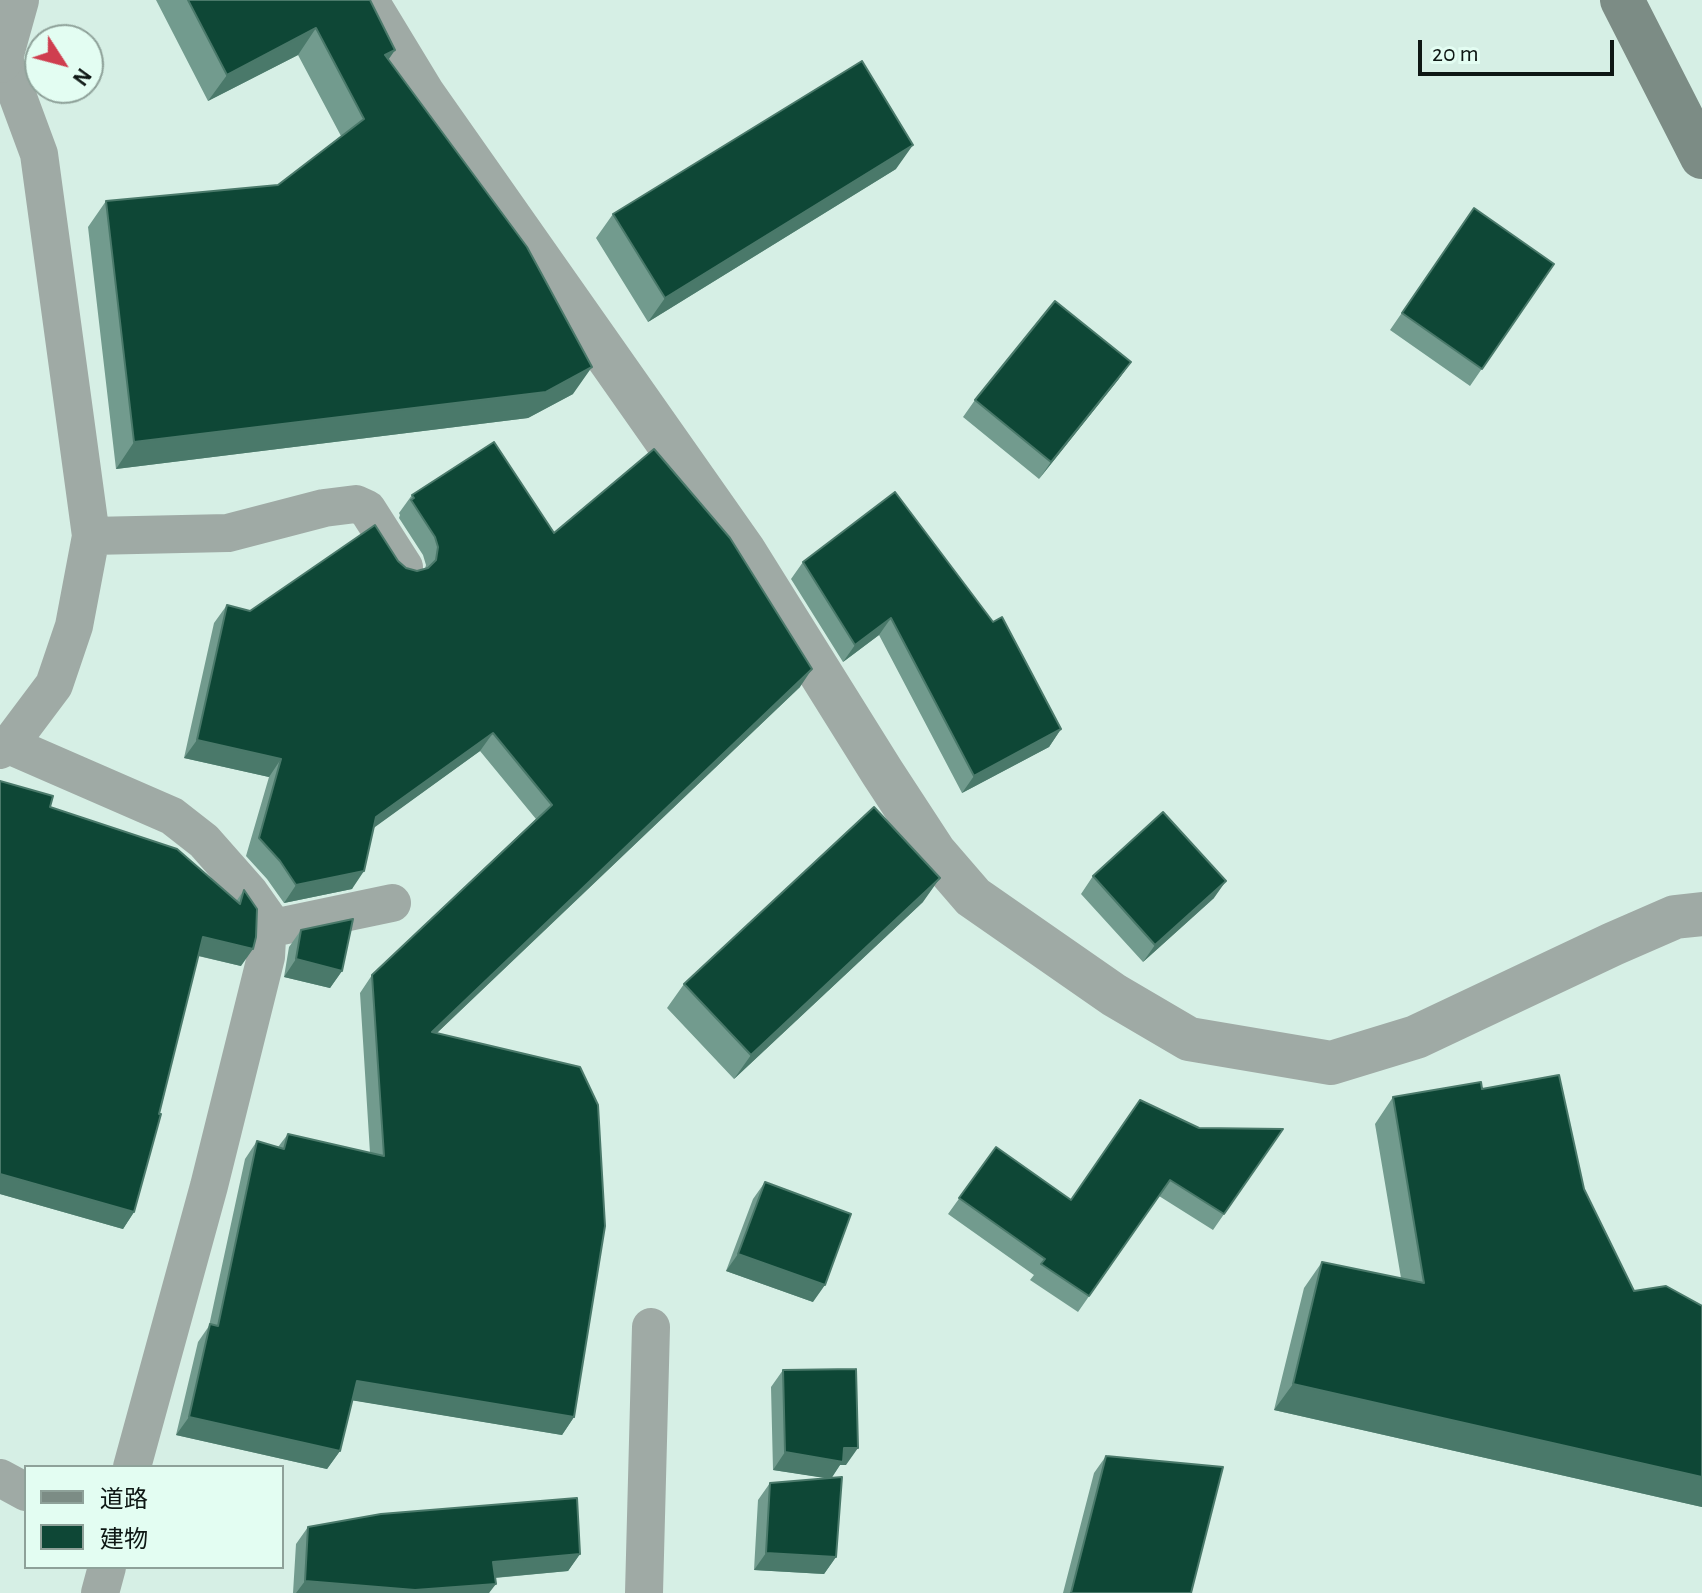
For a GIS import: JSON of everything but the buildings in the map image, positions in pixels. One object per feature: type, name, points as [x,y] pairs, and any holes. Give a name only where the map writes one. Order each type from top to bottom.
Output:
[{"type":"street","points":[[1,57],[17,0]]},
{"type":"street","points":[[366,0],[423,94],[744,551],[935,853],[973,897],[1114,995],[1189,1039],[1331,1063],[1416,1037],[1675,917],[1702,914]]},
{"type":"street","points":[[1622,0],[1702,157]]},
{"type":"lane","points":[[1,57],[39,154],[91,536],[74,626],[54,685],[5,747],[172,816],[204,841],[249,892],[268,919],[266,957],[133,1465]]},
{"type":"lane","points":[[91,536],[228,533],[324,508],[356,504],[367,509],[404,567]]},
{"type":"lane","points":[[268,929],[392,903]]},
{"type":"lane","points":[[644,1593],[651,1327]]},
{"type":"lane","points":[[0,1478],[24,1491]]},
{"type":"lane","points":[[100,1593],[106,1569]]}]
